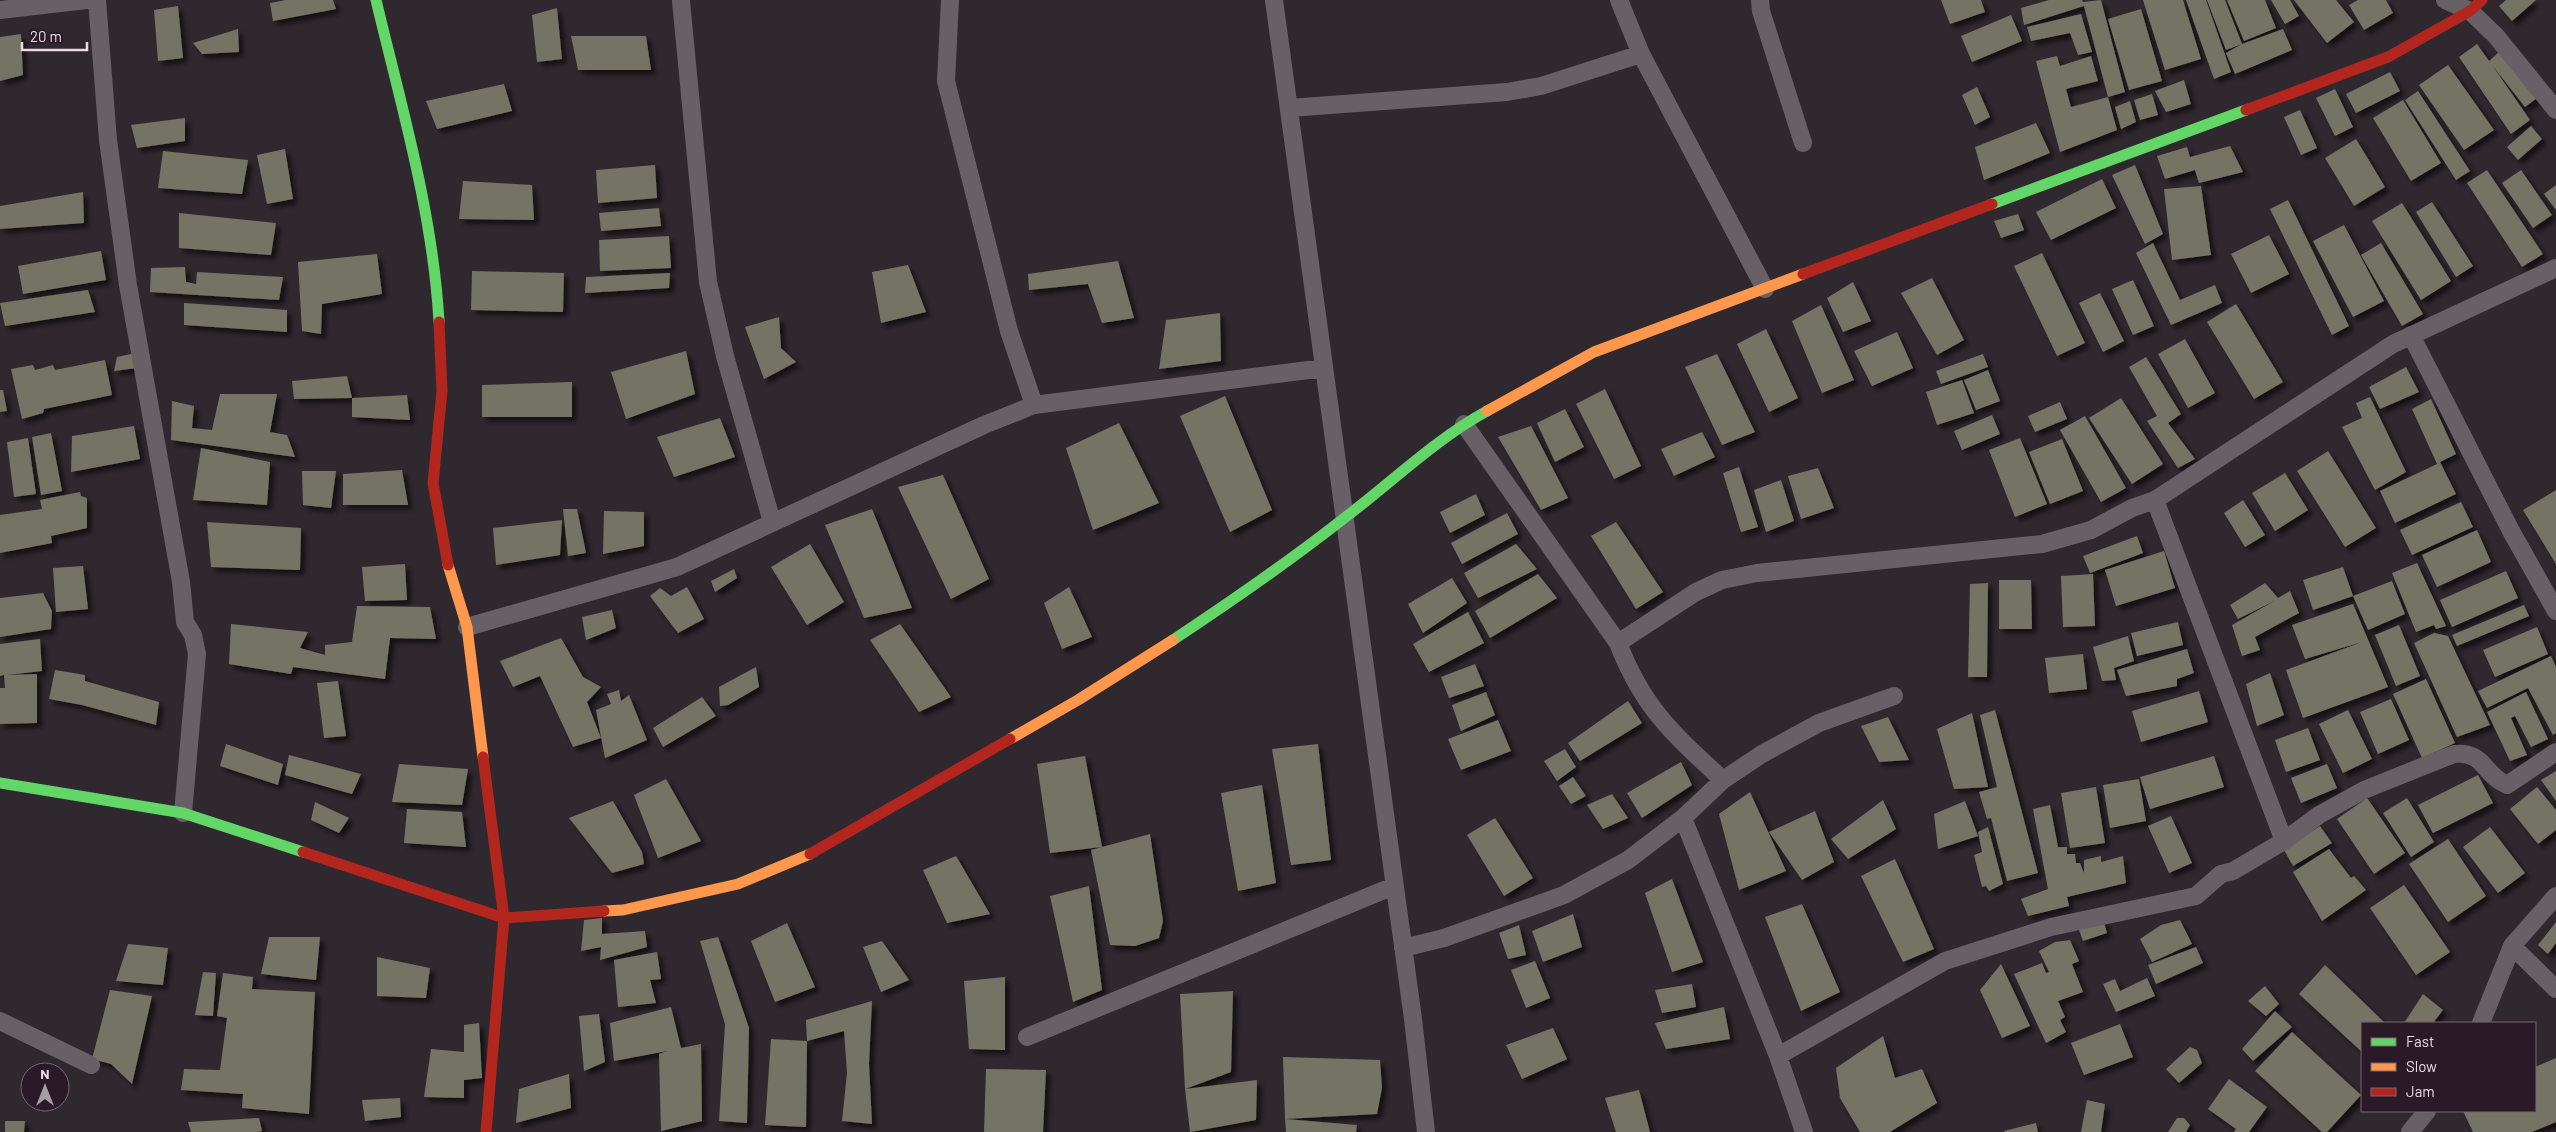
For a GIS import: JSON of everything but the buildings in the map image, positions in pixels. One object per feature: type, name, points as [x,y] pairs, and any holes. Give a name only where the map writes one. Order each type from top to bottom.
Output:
[{"type":"street","points":[[0,10],[86,0]]},
{"type":"street","points":[[97,0],[108,140],[128,285],[182,582],[182,608],[185,622],[193,635],[197,654],[183,813]]},
{"type":"street","points":[[376,0],[418,178],[437,287],[442,391],[433,484],[444,552],[467,627],[504,918],[486,1132]]},
{"type":"street","points":[[950,0],[946,81],[1009,331],[1034,405]]},
{"type":"street","points":[[1274,0],[1403,948],[1426,1132]]},
{"type":"street","points":[[1619,0],[1641,54],[1766,289]]},
{"type":"street","points":[[1760,0],[1761,11],[1803,143]]},
{"type":"street","points":[[2445,0],[2476,5],[2496,36],[2556,110]]},
{"type":"street","points":[[681,1],[708,282],[725,356],[772,522]]},
{"type":"street","points":[[0,783],[183,813],[504,918],[623,910],[738,884],[800,860],[1078,700],[1214,613],[1345,518],[1464,424],[1594,352],[2388,57],[2476,5]]},
{"type":"street","points":[[1289,108],[1507,92],[1541,86],[1641,54]]},
{"type":"street","points":[[1618,643],[1696,592],[1722,580],[1757,573],[2042,544],[2091,530],[2132,508],[2155,500],[2392,344],[2556,268]]},
{"type":"street","points":[[2410,335],[2510,531],[2556,611]]},
{"type":"street","points":[[467,627],[677,567],[984,425],[1034,405],[1324,368]]},
{"type":"street","points":[[1464,424],[1618,643],[1628,668],[1646,701],[1674,736],[1723,780]]},
{"type":"street","points":[[2155,500],[2284,841]]},
{"type":"street","points":[[1403,948],[1444,938],[1564,895],[1628,860],[1683,818],[1723,780],[1762,754],[1819,723],[1894,696]]},
{"type":"street","points":[[1778,1056],[1945,961],[2051,927],[2196,896],[2221,874],[2233,871],[2284,841],[2319,816],[2364,790],[2454,754],[2466,753],[2479,759],[2498,781],[2507,785],[2556,752]]},
{"type":"street","points":[[1683,818],[1778,1056],[1804,1132]]},
{"type":"street","points":[[1027,1037],[1394,886]]},
{"type":"street","points":[[2481,1022],[2512,946],[2556,896]]},
{"type":"street","points":[[2512,946],[2556,989]]},
{"type":"street","points":[[0,1021],[91,1065]]},
{"type":"street","points":[[2410,1132],[2427,1112]]},
{"type":"traffic: fast","points":[[376,0],[423,200],[436,281],[439,322]]},
{"type":"traffic: fast","points":[[1992,204],[2246,110]]},
{"type":"traffic: fast","points":[[1173,640],[1283,564],[1347,516],[1432,447],[1487,411]]},
{"type":"traffic: fast","points":[[0,783],[183,813],[303,852]]},
{"type":"traffic: slow","points":[[1487,411],[1594,352],[1803,274]]},
{"type":"traffic: slow","points":[[448,565],[467,627],[483,757]]},
{"type":"traffic: slow","points":[[1010,739],[1078,700],[1173,640]]},
{"type":"traffic: slow","points":[[604,911],[623,910],[738,884],[810,854]]},
{"type":"traffic: jam","points":[[2246,110],[2388,57],[2470,11],[2482,0]]},
{"type":"traffic: jam","points":[[1803,274],[1992,204]]},
{"type":"traffic: jam","points":[[439,322],[442,391],[433,483],[448,565]]},
{"type":"traffic: jam","points":[[810,854],[1010,739]]},
{"type":"traffic: jam","points":[[483,757],[504,918],[486,1132]]},
{"type":"traffic: jam","points":[[303,852],[504,918],[604,911]]}]
